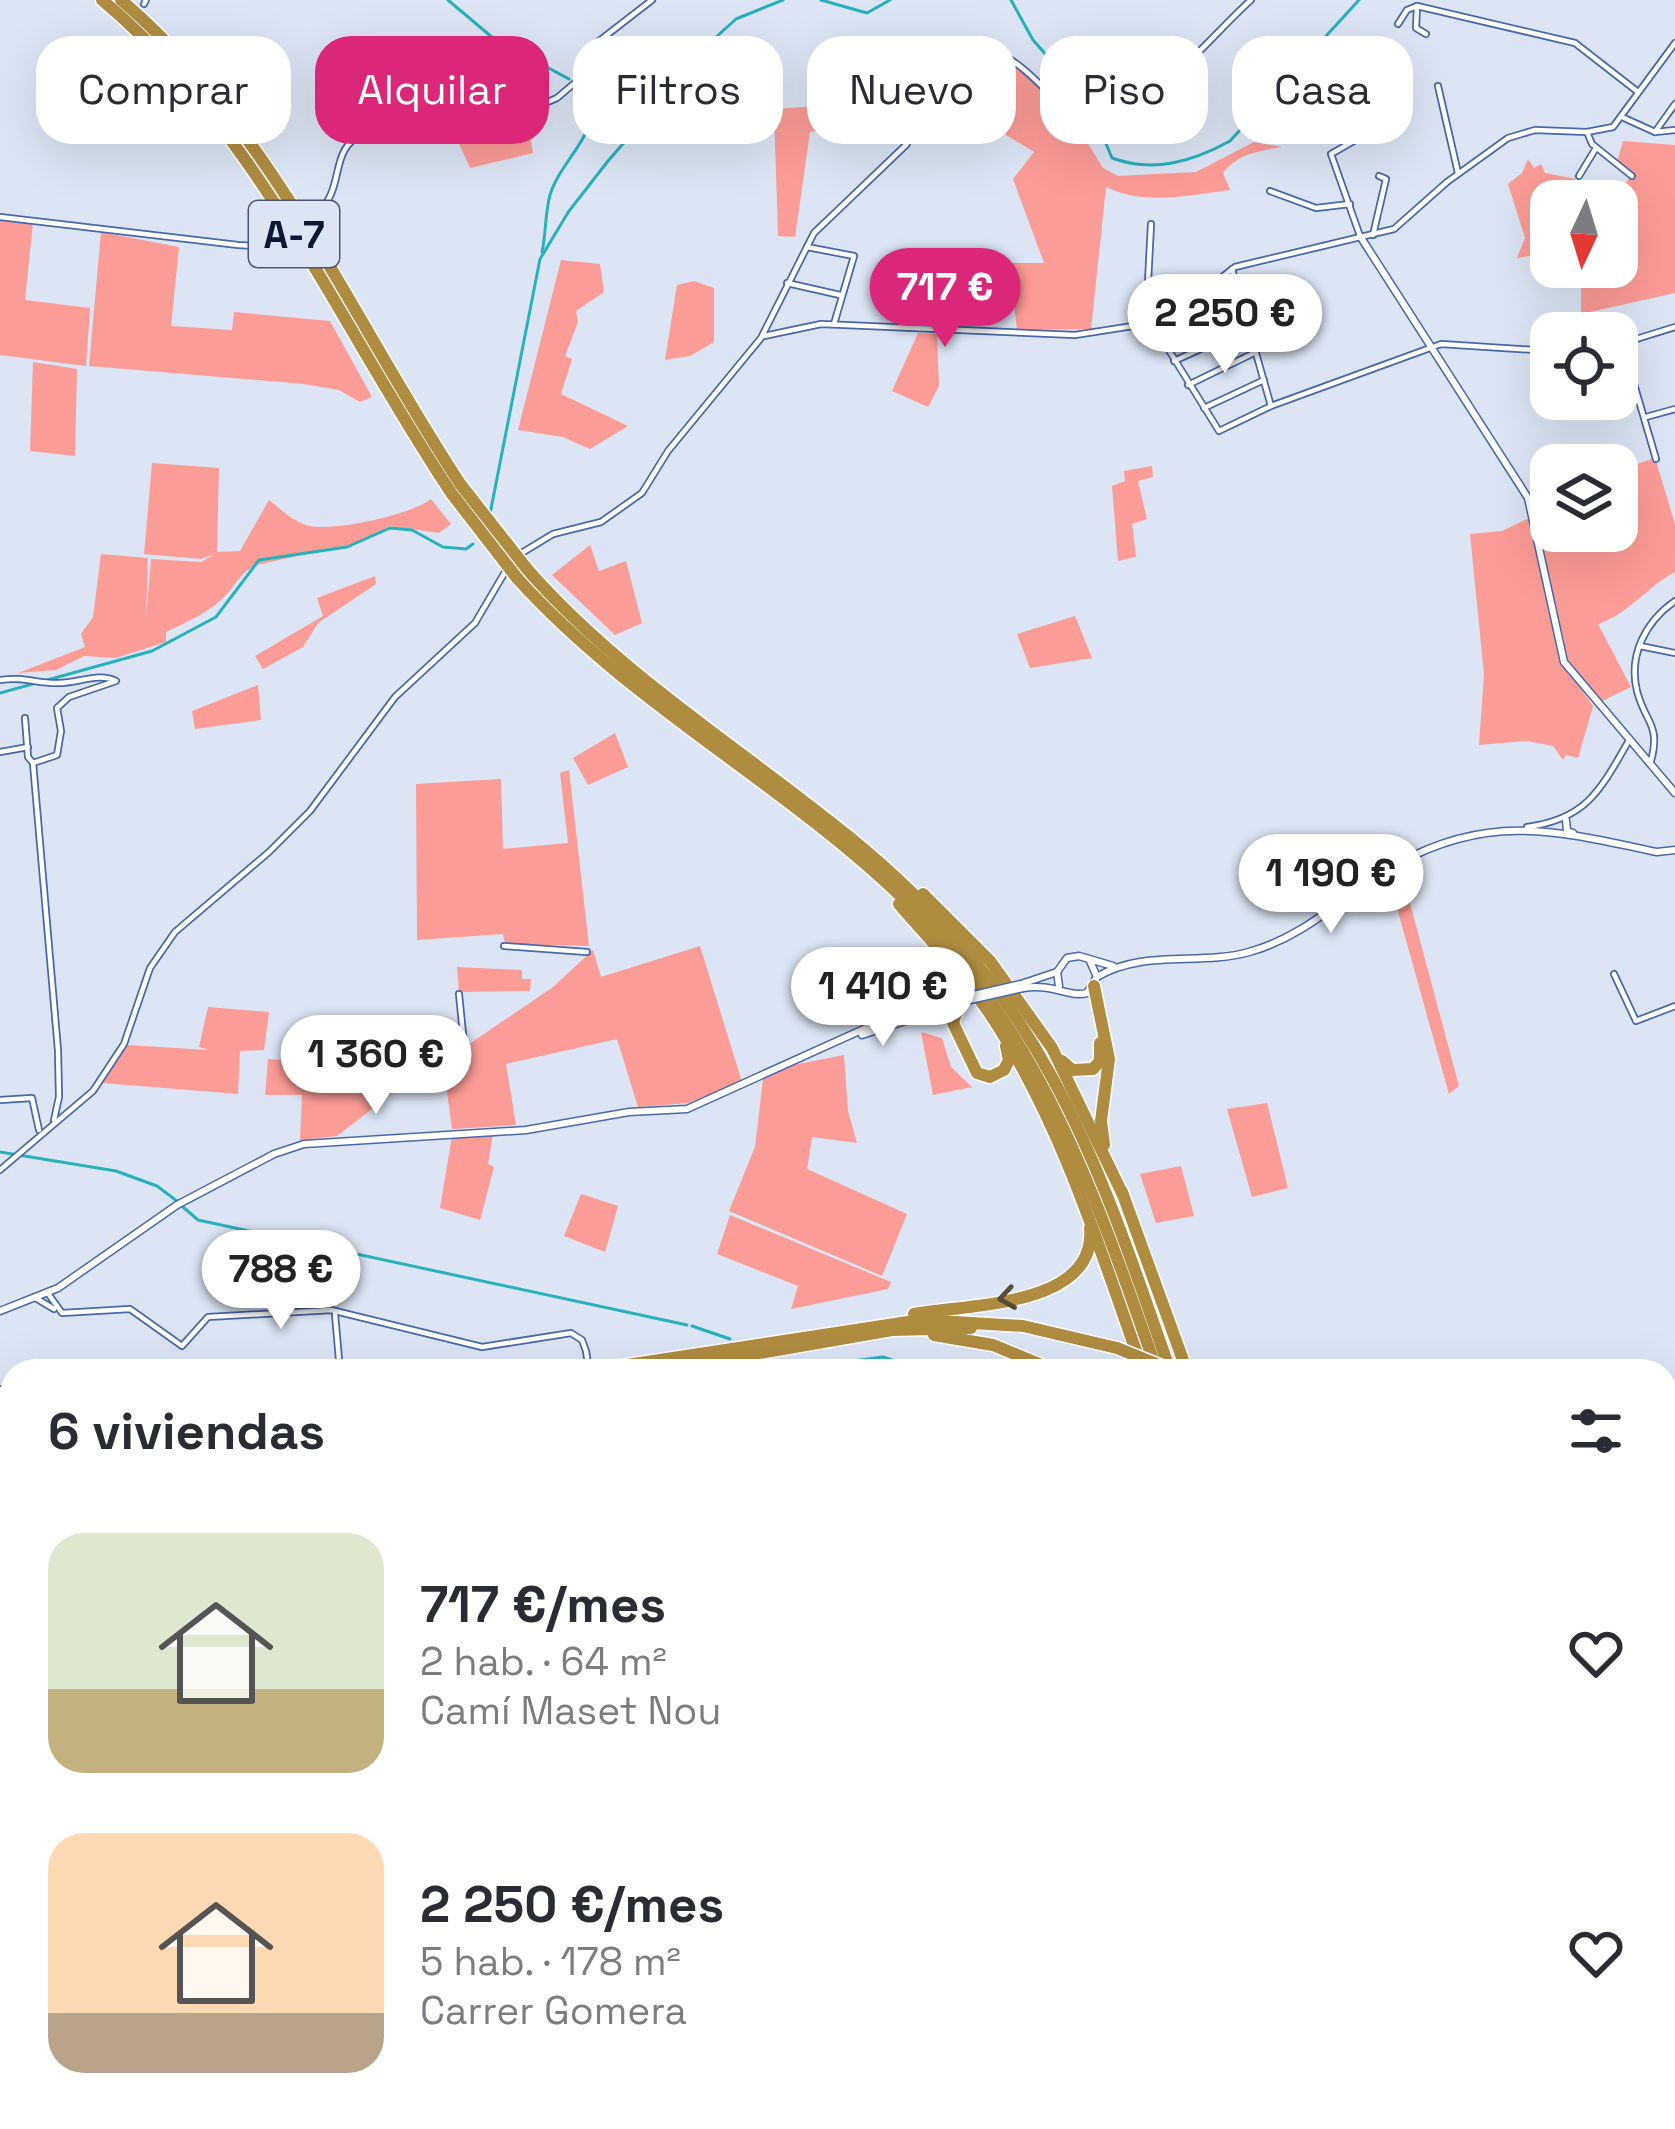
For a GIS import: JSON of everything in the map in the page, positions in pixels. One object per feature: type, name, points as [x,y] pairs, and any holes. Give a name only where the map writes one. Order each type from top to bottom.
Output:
[{"type":"highway","name":"A-7","points":[[102,0],[172,66],[260,180],[456,489],[522,574],[632,686],[916,910],[986,990],[1042,1080],[1102,1216],[1154,1359]]},
{"type":"highway","name":"A-7","points":[[121,0],[194,74],[268,170],[456,489]]},
{"type":"highway","name":"A-7","points":[[522,574],[640,676],[863,849],[934,915],[998,986],[1052,1071],[1113,1208],[1168,1359]]},
{"type":"highway","points":[[863,849],[874,853],[964,930],[1072,1070],[1093,1069],[1102,1049],[1089,1002],[1078,996]]},
{"type":"highway","points":[[878,878],[961,974],[1034,1088],[1083,1203],[1139,1359]]},
{"type":"highway","points":[[1095,981],[1109,1059],[1101,1121],[1104,1146],[1183,1359]]},
{"type":"highway","points":[[966,999],[953,1023],[976,1073],[990,1077],[1004,1070],[1008,1053],[1002,1034]]},
{"type":"highway","points":[[1052,1048],[1123,1195]]},
{"type":"highway","points":[[658,1359],[1053,1288],[1072,1278],[1088,1255],[1090,1235],[1083,1203]]},
{"type":"highway","points":[[770,1340],[947,1319],[1048,1330],[1138,1359]]},
{"type":"highway","points":[[726,1359],[892,1330],[996,1329],[1055,1337],[1133,1359]]},
{"type":"highway","points":[[825,1342],[897,1334],[943,1336],[1025,1359]]},
{"type":"street","points":[[633,0],[636,13]]},
{"type":"street","points":[[0,218],[256,246],[318,212],[334,194],[340,153],[347,142],[363,134],[521,113],[542,104],[570,89],[590,48],[652,0]]},
{"type":"street","points":[[0,1170],[93,1091],[124,1044],[150,968],[175,932],[310,811],[395,697],[475,623],[522,552],[553,534],[602,522],[642,493],[668,451],[761,338],[822,223],[907,144],[913,121],[908,69],[918,51],[963,45],[996,49],[1080,122],[1097,121],[1162,86],[1250,0]]},
{"type":"street","points":[[1398,24],[1407,10],[1417,6],[1575,43],[1640,94]]},
{"type":"street","points":[[1417,6],[1416,28],[1426,34]]},
{"type":"street","points":[[761,338],[834,324],[1076,334],[1149,322],[1180,310],[1232,269],[1404,223],[1459,174],[1500,143],[1522,133],[1613,127],[1675,43]]},
{"type":"street","points":[[1438,86],[1459,174]]},
{"type":"street","points":[[1654,132],[1675,104]]},
{"type":"street","points":[[1624,118],[1654,132],[1675,130]]},
{"type":"street","points":[[1587,132],[1596,148],[1632,176]]},
{"type":"street","points":[[1348,144],[1331,154],[1360,236],[1528,498],[1564,662],[1675,793]]},
{"type":"street","points":[[1579,176],[1596,148]]},
{"type":"street","points":[[1373,235],[1386,179],[1379,176]]},
{"type":"street","points":[[1270,191],[1316,208],[1350,204]]},
{"type":"street","points":[[1151,224],[1149,322],[1219,430],[1430,346],[1530,350]]},
{"type":"street","points":[[807,247],[854,256],[834,324]]},
{"type":"street","points":[[1232,269],[1271,406]]},
{"type":"street","points":[[788,284],[843,296]]},
{"type":"street","points":[[1174,361],[1249,327]]},
{"type":"street","points":[[1638,338],[1675,327]]},
{"type":"street","points":[[1188,386],[1256,352]]},
{"type":"street","points":[[1203,408],[1264,380]]},
{"type":"street","points":[[1638,395],[1655,459]]},
{"type":"street","points":[[1646,417],[1675,409]]},
{"type":"street","points":[[1650,765],[1657,739],[1636,686],[1640,646],[1654,617],[1675,601]]},
{"type":"street","points":[[1640,646],[1675,653]]},
{"type":"street","points":[[0,680],[105,677],[116,681],[62,700],[57,708],[61,731],[57,754],[33,763]]},
{"type":"street","points":[[25,718],[58,1050],[59,1097],[54,1120]]},
{"type":"street","points":[[0,1307],[58,1288],[178,1205],[274,1154],[304,1144],[526,1130],[629,1112],[687,1109],[866,1028],[1022,986],[1057,972],[1067,958],[1117,966],[1251,952],[1297,934],[1399,863],[1449,843],[1566,820],[1586,806],[1628,742]]},
{"type":"street","points":[[0,752],[28,747]]},
{"type":"street","points":[[1566,820],[1567,831],[1582,837]]},
{"type":"street","points":[[1527,827],[1657,852],[1675,850]]},
{"type":"street","points":[[504,946],[587,952]]},
{"type":"street","points":[[1090,961],[1095,981]]},
{"type":"street","points":[[1022,986],[1059,986],[1078,996],[1117,966]]},
{"type":"street","points":[[1057,972],[1059,986]]},
{"type":"street","points":[[1613,974],[1636,1021],[1675,1006]]},
{"type":"street","points":[[458,994],[464,1044]]},
{"type":"street","points":[[0,1100],[32,1098],[40,1132]]},
{"type":"street","points":[[58,1288],[62,1313]]},
{"type":"street","points":[[47,1292],[62,1313]]},
{"type":"street","points":[[34,1297],[62,1313],[138,1311],[182,1346],[208,1317],[331,1310],[482,1347],[571,1333],[582,1340],[587,1359]]},
{"type":"street","points":[[334,1314],[339,1359]]},
{"type":"shaded area","points":[[1016,66],[1040,86],[1040,144],[1088,144],[1103,168],[1118,176],[1196,172],[1250,144],[1282,147],[1235,161],[1223,173],[1230,190],[1152,198],[1106,187],[1091,329],[1017,330],[1009,263],[1044,263],[1013,179],[1034,152],[1016,141]]},
{"type":"shaded area","points":[[807,107],[808,144],[795,237],[778,236],[775,144],[783,144],[783,108]]},
{"type":"shaded area","points":[[1623,141],[1675,145],[1675,293],[1581,312],[1581,288],[1638,288],[1638,180],[1628,180],[1617,162]]},
{"type":"shaded area","points":[[459,144],[532,144],[533,153],[470,168]]},
{"type":"shaded area","points":[[1528,159],[1534,168],[1541,164],[1545,173],[1576,179],[1530,180],[1530,256],[1517,258],[1525,238],[1508,184],[1522,173]]},
{"type":"shaded area","points":[[0,220],[33,223],[25,300],[90,308],[86,366],[0,355]]},
{"type":"shaded area","points":[[101,232],[179,247],[171,326],[232,330],[234,312],[330,321],[372,397],[360,402],[339,390],[304,384],[89,366]]},
{"type":"shaded area","points":[[561,260],[600,264],[604,292],[576,311],[578,322],[565,356],[572,359],[561,394],[628,426],[590,449],[563,437],[518,430]]},
{"type":"shaded area","points":[[694,281],[714,288],[714,342],[690,356],[665,360],[677,285]]},
{"type":"shaded area","points":[[918,333],[937,334],[939,386],[928,407],[892,391]]},
{"type":"shaded area","points":[[33,362],[77,369],[75,456],[30,451]]},
{"type":"shaded area","points":[[1655,458],[1675,524],[1675,572],[1598,624],[1631,687],[1600,702],[1565,656],[1544,552],[1638,552],[1638,464]]},
{"type":"shaded area","points":[[152,463],[219,468],[217,552],[240,551],[269,500],[299,522],[322,527],[391,516],[431,499],[451,524],[439,533],[390,526],[362,542],[256,565],[214,606],[166,632],[166,642],[116,658],[84,656],[56,670],[18,673],[85,647],[81,634],[93,617],[101,554],[148,558],[146,619],[151,559],[201,562],[215,554],[201,559],[144,554]]},
{"type":"shaded area","points":[[1152,466],[1153,477],[1138,481],[1147,519],[1132,524],[1136,557],[1118,561],[1112,486],[1125,481],[1124,471]]},
{"type":"shaded area","points":[[1530,517],[1530,552],[1538,552],[1559,658],[1593,706],[1578,758],[1566,755],[1563,760],[1553,746],[1527,741],[1479,745],[1484,674],[1470,534],[1502,531]]},
{"type":"shaded area","points":[[590,545],[599,571],[626,561],[642,623],[615,635],[552,575]]},
{"type":"shaded area","points":[[375,576],[376,584],[318,623],[303,647],[263,669],[255,656],[323,616],[317,598]]},
{"type":"shaded area","points":[[1075,616],[1092,658],[1030,668],[1017,634]]},
{"type":"shaded area","points":[[258,685],[261,720],[195,729],[192,711]]},
{"type":"shaded area","points":[[615,733],[628,767],[588,785],[573,758]]},
{"type":"shaded area","points":[[569,770],[589,946],[505,944],[503,934],[417,940],[416,784],[501,779],[503,849],[568,843],[560,773]]},
{"type":"shaded area","points":[[1400,866],[1459,1086],[1449,1094],[1395,901],[1372,888]]},
{"type":"shaded area","points":[[700,946],[742,1082],[688,1103],[638,1107],[617,1039],[506,1064],[516,1125],[452,1129],[443,1062],[553,987],[593,950],[601,977]]},
{"type":"shaded area","points":[[457,967],[522,970],[522,979],[531,979],[530,991],[459,992]]},
{"type":"shaded area","points":[[208,1007],[269,1012],[264,1050],[240,1051],[238,1094],[103,1083],[127,1045],[209,1050],[199,1047]]},
{"type":"shaded area","points":[[331,1027],[390,1031],[395,1091],[337,1136],[300,1140],[302,1095],[265,1095],[268,1059],[327,1064]]},
{"type":"shaded area","points":[[921,1032],[942,1038],[951,1067],[972,1087],[933,1095]]},
{"type":"shaded area","points":[[844,1055],[848,1111],[857,1143],[812,1137],[807,1169],[907,1214],[882,1276],[729,1211],[755,1147],[763,1079],[793,1065]]},
{"type":"shaded area","points":[[1267,1103],[1288,1188],[1252,1197],[1227,1109]]},
{"type":"shaded area","points":[[493,1134],[488,1164],[494,1167],[480,1220],[440,1208],[452,1136]]},
{"type":"shaded area","points":[[1181,1166],[1194,1216],[1156,1223],[1140,1174]]},
{"type":"shaded area","points":[[581,1194],[618,1206],[605,1252],[564,1236]]},
{"type":"shaded area","points":[[730,1215],[891,1282],[888,1289],[791,1309],[798,1286],[717,1254]]},
{"type":"waterway","points":[[448,0],[493,38],[569,79]]},
{"type":"waterway","points":[[490,514],[540,259],[608,161],[715,38],[736,19],[783,0]]},
{"type":"waterway","points":[[821,0],[867,13],[890,0]]},
{"type":"waterway","points":[[1011,0],[1033,40],[1089,103],[1112,158],[1142,165],[1187,160],[1230,141],[1359,0]]},
{"type":"waterway","points":[[542,252],[550,195],[579,144]]},
{"type":"waterway","points":[[0,693],[152,651],[216,617],[259,560],[347,547],[390,528],[412,530],[443,547],[466,549],[473,544]]},
{"type":"waterway","points":[[0,1152],[116,1171],[157,1186],[177,1201]]},
{"type":"waterway","points":[[183,1207],[198,1220],[687,1325]]},
{"type":"waterway","points":[[692,1326],[730,1339]]},
{"type":"waterway","points":[[868,1359],[889,1359]]}]
